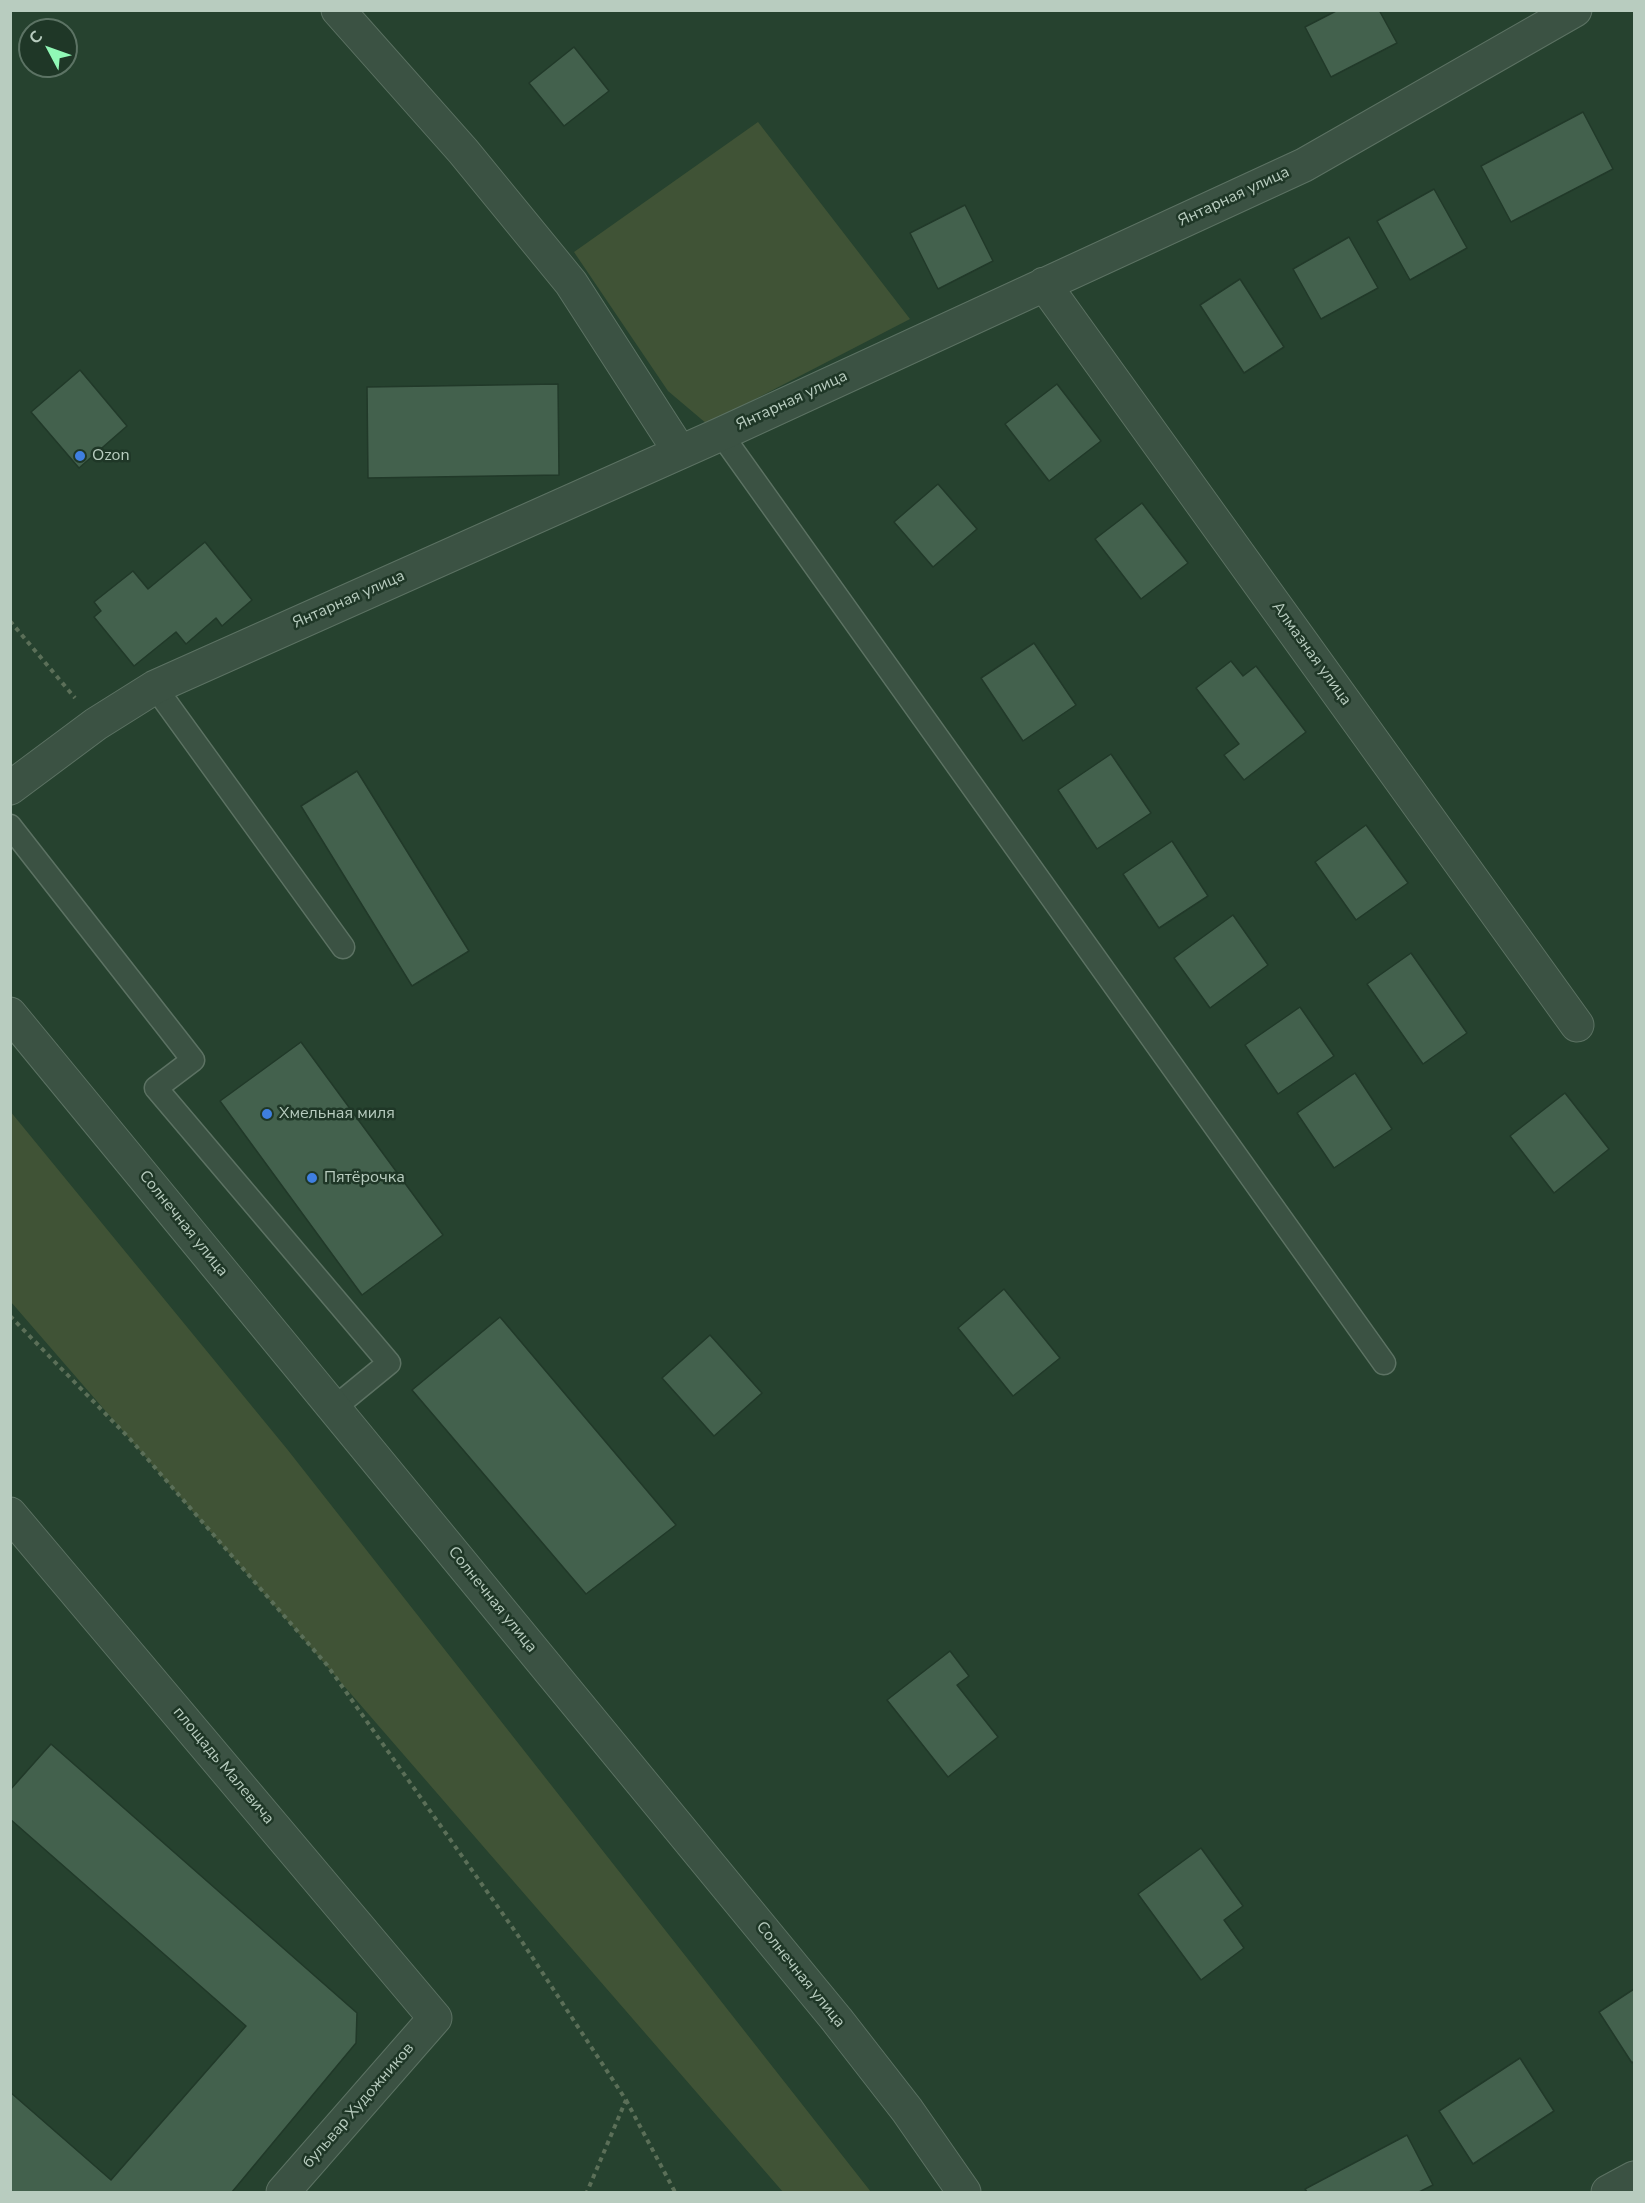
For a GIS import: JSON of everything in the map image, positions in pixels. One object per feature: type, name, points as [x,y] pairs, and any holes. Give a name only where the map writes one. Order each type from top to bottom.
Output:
[{"type":"street","points":[[338,10],[463,150],[571,283],[680,452]]},
{"type":"street","name":"Янтарная улица","points":[[10,788],[96,724],[155,687],[721,434],[1304,165],[1575,10]]},
{"type":"street","name":"Алмазная улица","points":[[1044,284],[1578,1025]]},
{"type":"street","name":"Солнечная улица","points":[[10,1014],[837,2020],[907,2110],[964,2193]]},
{"type":"street","name":"площадь Малевича","points":[[10,1514],[435,2018]]},
{"type":"street","name":"бульвар Художников","points":[[283,2193],[435,2018]]},
{"type":"street","points":[[1608,2193],[1635,2178]]},
{"type":"lane","points":[[721,434],[1384,1363]]},
{"type":"lane","points":[[155,687],[343,947]]},
{"type":"lane","points":[[10,826],[193,1060],[156,1088],[389,1363],[334,1408]]},
{"type":"path","points":[[10,621],[96,724]]},
{"type":"path","points":[[10,1316],[131,1440],[327,1665],[518,1934],[626,2100],[675,2193]]},
{"type":"path","points":[[587,2193],[626,2100]]},
{"type":"green space","points":[[758,122],[910,319],[707,424],[668,391],[574,252]]},
{"type":"green space","points":[[10,1111],[287,1449],[871,2192],[783,2192],[11,1302]]},
{"type":"building","points":[[1338,10],[1379,10],[1397,43],[1331,77],[1305,27]]},
{"type":"building","points":[[574,47],[609,91],[564,126],[529,83]]},
{"type":"building","points":[[1583,112],[1613,169],[1511,222],[1481,166]]},
{"type":"building","points":[[1434,189],[1467,248],[1410,280],[1377,221]]},
{"type":"building","points":[[965,205],[993,261],[938,289],[910,233]]},
{"type":"building","points":[[1349,237],[1378,288],[1321,319],[1293,269]]},
{"type":"building","points":[[1240,279],[1284,347],[1244,373],[1200,305]]},
{"type":"building","points":[[80,370],[127,426],[79,468],[31,412]]},
{"type":"building","points":[[558,384],[559,475],[368,478],[367,387]]},
{"type":"building","points":[[1057,384],[1101,441],[1049,481],[1005,424]]},
{"type":"building","points":[[938,484],[977,529],[933,567],[894,522]]},
{"type":"building","points":[[1142,503],[1188,563],[1141,599],[1095,539]]},
{"type":"building","points":[[205,542],[252,600],[222,626],[216,618],[186,644],[176,632],[134,666],[94,617],[101,611],[94,602],[133,571],[148,589]]},
{"type":"building","points":[[1034,643],[1076,705],[1023,741],[981,678]]},
{"type":"building","points":[[1231,661],[1243,676],[1256,666],[1306,732],[1244,780],[1224,755],[1239,744],[1196,688]]},
{"type":"building","points":[[1111,754],[1151,813],[1097,849],[1058,790]]},
{"type":"building","points":[[357,771],[469,951],[412,986],[301,806]]},
{"type":"building","points":[[1366,825],[1408,883],[1356,920],[1315,862]]},
{"type":"building","points":[[1172,841],[1208,896],[1159,928],[1123,874]]},
{"type":"building","points":[[1233,915],[1268,965],[1210,1008],[1174,958]]},
{"type":"building","points":[[1411,953],[1467,1033],[1423,1064],[1367,984]]},
{"type":"building","points":[[1300,1007],[1334,1056],[1278,1094],[1245,1045]]},
{"type":"building","points":[[301,1042],[443,1235],[362,1295],[220,1101]]},
{"type":"building","points":[[1355,1073],[1392,1129],[1334,1168],[1297,1113]]},
{"type":"building","points":[[1565,1093],[1609,1149],[1554,1193],[1510,1136]]},
{"type":"building","points":[[1004,1289],[1060,1358],[1013,1396],[958,1328]]},
{"type":"building","points":[[500,1317],[676,1525],[586,1594],[412,1390]]},
{"type":"building","points":[[710,1335],[762,1393],[714,1436],[662,1378]]},
{"type":"building","points":[[950,1651],[969,1676],[957,1685],[998,1737],[948,1777],[887,1700]]},
{"type":"building","points":[[51,1744],[357,2013],[356,2043],[232,2192],[10,2192],[10,2092],[111,2180],[246,2026],[10,1819],[10,1790]]},
{"type":"building","points":[[1201,1848],[1243,1906],[1224,1920],[1244,1948],[1201,1980],[1138,1894]]},
{"type":"building","points":[[1634,1989],[1634,2061],[1632,2063],[1599,2012]]},
{"type":"building","points":[[1520,2058],[1554,2111],[1473,2164],[1439,2111]]},
{"type":"building","points":[[1407,2135],[1433,2185],[1419,2192],[1307,2192],[1305,2189]]},
{"type":"place","name":"Ozon","points":[[80,456]]},
{"type":"place","name":"Хмельная миля","points":[[267,1114]]},
{"type":"place","name":"Пятёрочка","points":[[312,1178]]}]
